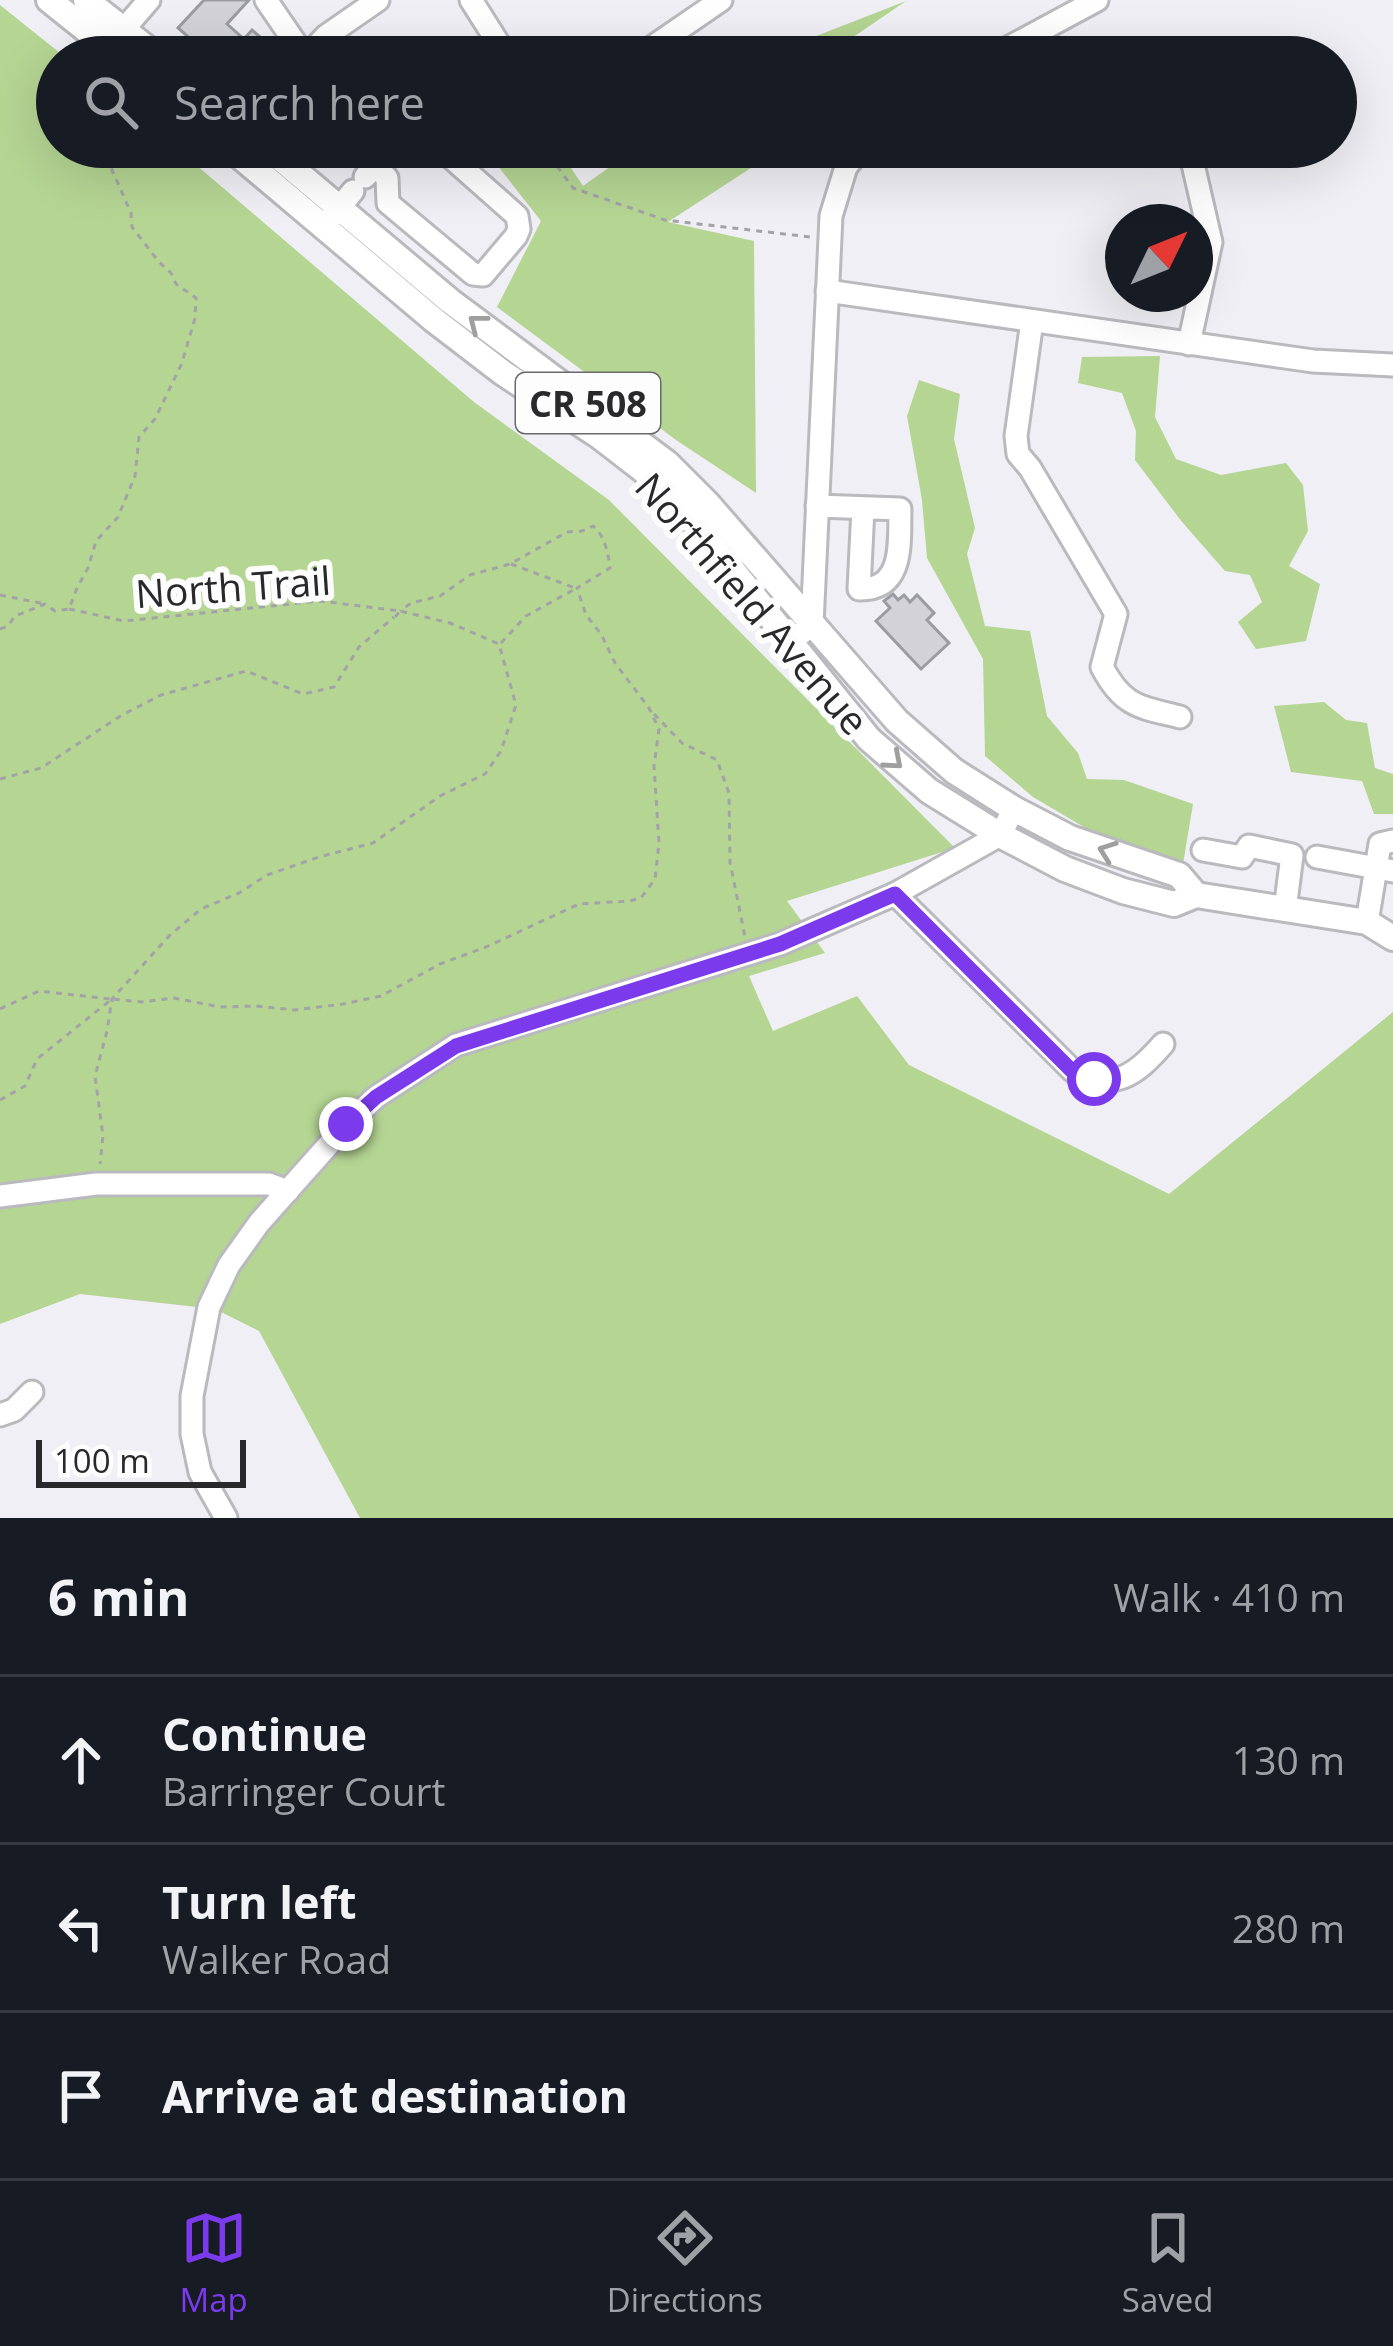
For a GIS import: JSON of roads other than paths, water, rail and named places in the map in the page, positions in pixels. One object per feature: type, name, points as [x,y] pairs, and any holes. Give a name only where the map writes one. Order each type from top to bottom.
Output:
[{"type":"main road","points":[[86,0],[132,36]]},
{"type":"main road","points":[[57,2],[96,36]]},
{"type":"main road","name":"Northfield Avenue","points":[[284,168],[351,194],[503,373],[644,470],[684,510],[869,739],[929,791],[1000,835],[1123,891],[1174,904],[1196,895],[1367,922],[1393,938]]},
{"type":"main road","name":"Northfield Avenue","points":[[305,168],[351,194],[519,355],[667,463],[897,721],[954,771],[1070,838],[1179,874],[1196,895]]},
{"type":"main road","name":"Northfield Avenue","points":[[1367,922],[1393,913]]},
{"type":"street","points":[[124,29],[149,0]]},
{"type":"street","points":[[266,0],[293,36]]},
{"type":"street","points":[[325,36],[378,0]]},
{"type":"street","points":[[471,0],[494,36]]},
{"type":"street","points":[[669,36],[721,0]]},
{"type":"street","points":[[1031,36],[1097,0]]},
{"type":"street","points":[[351,194],[374,168]]},
{"type":"street","points":[[351,194],[387,178],[388,203],[473,274],[483,275],[516,236],[517,217],[462,168]]},
{"type":"street","points":[[790,642],[812,625],[830,239],[847,168]]},
{"type":"street","points":[[1189,344],[1211,242],[1194,168]]},
{"type":"street","points":[[827,291],[1313,361],[1393,365]]},
{"type":"street","points":[[1032,321],[1016,436],[1018,454],[1116,614],[1102,668],[1109,682],[1129,703],[1180,717]]},
{"type":"street","points":[[817,506],[863,508]]},
{"type":"street","points":[[783,592],[802,583],[814,564]]},
{"type":"street","points":[[216,1516],[192,1434],[192,1396],[209,1307],[229,1264],[260,1222],[346,1124],[376,1097],[456,1046],[749,955],[895,894],[1000,835],[1014,809]]},
{"type":"street","points":[[1367,922],[1385,870],[1387,842]]},
{"type":"street","points":[[1203,850],[1243,857],[1249,847],[1292,855],[1286,910]]},
{"type":"street","points":[[1317,857],[1385,870]]},
{"type":"street","points":[[895,894],[1072,1071],[1094,1079],[1119,1079],[1144,1066],[1162,1044]]},
{"type":"street","points":[[0,1196],[97,1184],[269,1184],[288,1191]]},
{"type":"street","points":[[0,1415],[14,1410],[32,1392]]}]
